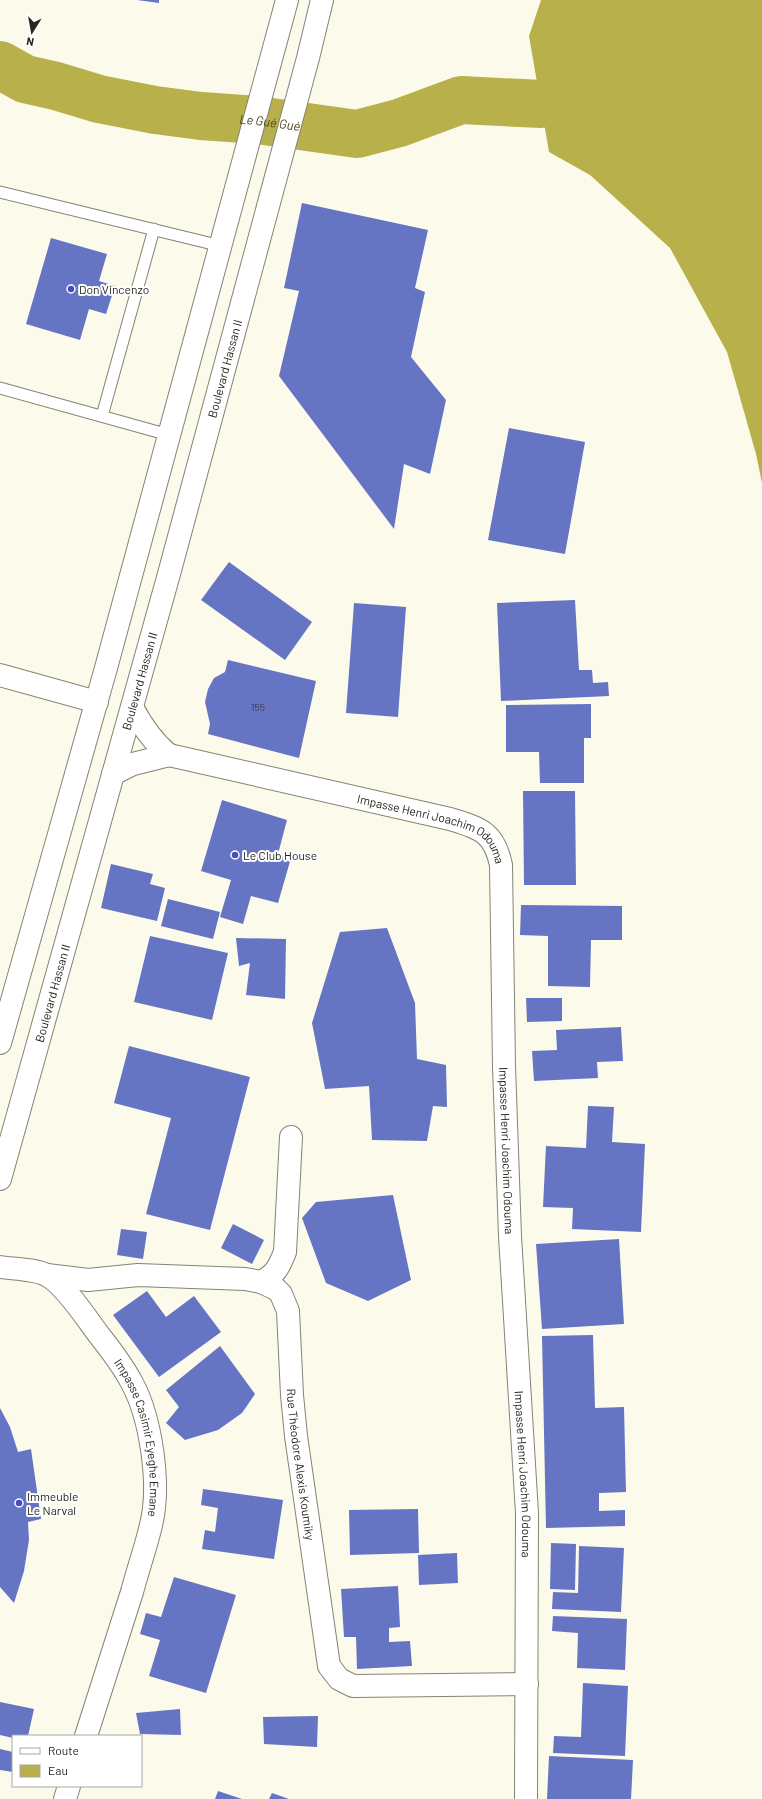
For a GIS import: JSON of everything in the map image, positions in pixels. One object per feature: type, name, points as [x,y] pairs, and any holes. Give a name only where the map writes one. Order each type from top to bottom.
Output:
[{"type":"street","points":[[0,1043],[97,702],[287,0]]},
{"type":"street","name":"Boulevard Hassan II","points":[[0,1179],[132,707],[275,182],[322,0]]},
{"type":"street","points":[[0,675],[97,702]]},
{"type":"street","points":[[132,707],[147,732],[169,755]]},
{"type":"street","points":[[113,774],[140,762],[169,755]]},
{"type":"street","name":"Impasse Henri Joachim Odouma","points":[[169,755],[450,819],[477,828],[494,843],[498,853],[501,864],[504,1066],[510,1236],[527,1513],[526,1799]]},
{"type":"street","points":[[261,1282],[274,1275],[281,1264],[285,1252],[291,1137]]},
{"type":"street","name":"Impasse Casimir Eyeghe Emane","points":[[0,1267],[31,1271],[47,1275],[65,1291],[105,1342],[132,1384],[145,1420],[154,1470],[155,1496],[151,1524],[125,1614],[86,1735]]},
{"type":"street","name":"Rue Théodore Alexis Koumiky","points":[[47,1275],[88,1280],[138,1275],[172,1275],[245,1279],[261,1282],[276,1289],[281,1294],[288,1311],[292,1395],[296,1436],[329,1666],[339,1679],[353,1686],[527,1684]]},
{"type":"street","points":[[65,1799],[70,1787]]},
{"type":"lane","points":[[0,192],[221,246]]},
{"type":"lane","points":[[102,416],[154,229]]},
{"type":"lane","points":[[0,388],[169,435]]},
{"type":"water","points":[[541,0],[762,0],[762,483],[756,454],[727,352],[670,248],[590,175],[549,152],[529,36]]},
{"type":"building","points":[[137,0],[159,0],[159,3]]},
{"type":"building","points":[[302,203],[428,230],[415,288],[425,292],[411,357],[446,400],[430,474],[404,464],[394,529],[279,376],[299,291],[284,288]]},
{"type":"building","points":[[51,238],[107,254],[99,281],[115,286],[106,314],[89,309],[80,340],[26,324]]},
{"type":"building","points":[[509,428],[585,442],[565,554],[488,540]]},
{"type":"building","points":[[229,562],[312,622],[285,660],[201,600]]},
{"type":"building","points":[[575,600],[579,670],[592,670],[593,683],[608,682],[609,696],[501,701],[497,603]]},
{"type":"building","points":[[354,603],[406,607],[398,717],[346,713]]},
{"type":"building","points":[[228,660],[316,681],[299,758],[208,734],[210,724],[205,702],[208,689],[214,678],[225,672]]},
{"type":"building","points":[[591,704],[591,738],[584,738],[584,783],[540,783],[539,752],[506,752],[506,705]]},
{"type":"building","points":[[523,791],[575,791],[576,885],[524,885]]},
{"type":"building","points":[[222,800],[287,820],[278,854],[291,858],[278,903],[251,896],[243,924],[220,917],[231,880],[201,871]]},
{"type":"building","points":[[111,864],[153,874],[150,884],[165,888],[157,921],[101,908]]},
{"type":"building","points":[[168,899],[220,912],[213,939],[161,926]]},
{"type":"building","points":[[521,905],[622,906],[622,940],[591,940],[590,987],[548,986],[548,936],[520,935]]},
{"type":"building","points":[[387,928],[415,1003],[417,1059],[446,1065],[447,1107],[433,1106],[427,1141],[372,1140],[369,1086],[325,1089],[312,1023],[340,932]]},
{"type":"building","points":[[150,936],[228,953],[212,1020],[134,1002]]},
{"type":"building","points":[[236,938],[286,939],[285,999],[246,995],[250,963],[239,966]]},
{"type":"building","points":[[526,998],[562,998],[562,1021],[527,1022]]},
{"type":"building","points":[[621,1027],[623,1061],[597,1062],[598,1078],[534,1081],[532,1051],[557,1050],[556,1030]]},
{"type":"building","points":[[129,1046],[250,1077],[210,1230],[146,1214],[171,1118],[114,1103]]},
{"type":"building","points":[[588,1106],[614,1107],[612,1142],[645,1144],[641,1232],[572,1229],[573,1208],[543,1207],[546,1146],[586,1148]]},
{"type":"building","points":[[393,1195],[411,1280],[368,1301],[326,1283],[302,1218],[316,1202]]},
{"type":"building","points":[[233,1224],[264,1240],[252,1264],[221,1248]]},
{"type":"building","points":[[121,1229],[147,1232],[143,1259],[117,1255]]},
{"type":"building","points":[[619,1239],[624,1324],[542,1329],[536,1244]]},
{"type":"building","points":[[147,1291],[166,1317],[194,1296],[221,1332],[159,1377],[113,1315]]},
{"type":"building","points":[[593,1335],[595,1408],[624,1407],[626,1492],[599,1493],[599,1511],[625,1510],[625,1526],[546,1528],[542,1336]]},
{"type":"building","points":[[220,1346],[255,1394],[242,1413],[218,1430],[185,1440],[166,1423],[179,1407],[166,1390]]},
{"type":"building","name":"Immeuble Le Narval","points":[[0,1408],[10,1427],[18,1452],[31,1449],[41,1519],[28,1522],[29,1540],[24,1571],[14,1603],[0,1587]]},
{"type":"building","points":[[203,1489],[283,1500],[274,1559],[202,1549],[205,1530],[215,1532],[218,1508],[201,1505]]},
{"type":"building","points":[[418,1509],[419,1553],[350,1555],[349,1510]]},
{"type":"building","points":[[551,1543],[576,1544],[575,1590],[550,1589]]},
{"type":"building","points":[[579,1546],[624,1548],[621,1612],[552,1609],[553,1592],[578,1593]]},
{"type":"building","points":[[457,1553],[458,1583],[419,1585],[418,1555]]},
{"type":"building","points":[[174,1577],[236,1595],[206,1693],[149,1676],[160,1640],[140,1634],[146,1613],[161,1617]]},
{"type":"building","points":[[398,1586],[400,1627],[389,1628],[389,1642],[410,1641],[412,1666],[357,1669],[356,1637],[344,1637],[341,1589]]},
{"type":"building","points":[[553,1616],[627,1619],[625,1670],[577,1668],[578,1633],[552,1631]]},
{"type":"building","points":[[583,1683],[628,1686],[625,1756],[553,1753],[554,1736],[581,1737]]},
{"type":"building","points":[[0,1702],[34,1709],[28,1735],[12,1735],[12,1738],[0,1735]]},
{"type":"building","points":[[180,1709],[181,1735],[140,1734],[136,1713]]},
{"type":"building","points":[[318,1716],[317,1747],[264,1744],[263,1717]]},
{"type":"building","points":[[0,1749],[12,1752],[12,1772],[0,1770]]},
{"type":"building","points":[[549,1756],[633,1760],[631,1799],[547,1799]]},
{"type":"building","points":[[218,1791],[242,1799],[215,1799]]},
{"type":"building","points":[[272,1793],[289,1799],[269,1799]]},
{"type":"waterway","name":"Le Gué Gué","points":[[0,65],[25,79],[56,86],[99,99],[155,110],[201,116],[257,120],[357,134],[399,123],[461,100],[541,104]]},
{"type":"place","name":"Don Vincenzo","points":[[71,289]]},
{"type":"place","name":"Le Club House","points":[[235,855]]},
{"type":"place","name":"Immeuble Le Narval","points":[[19,1503]]}]
